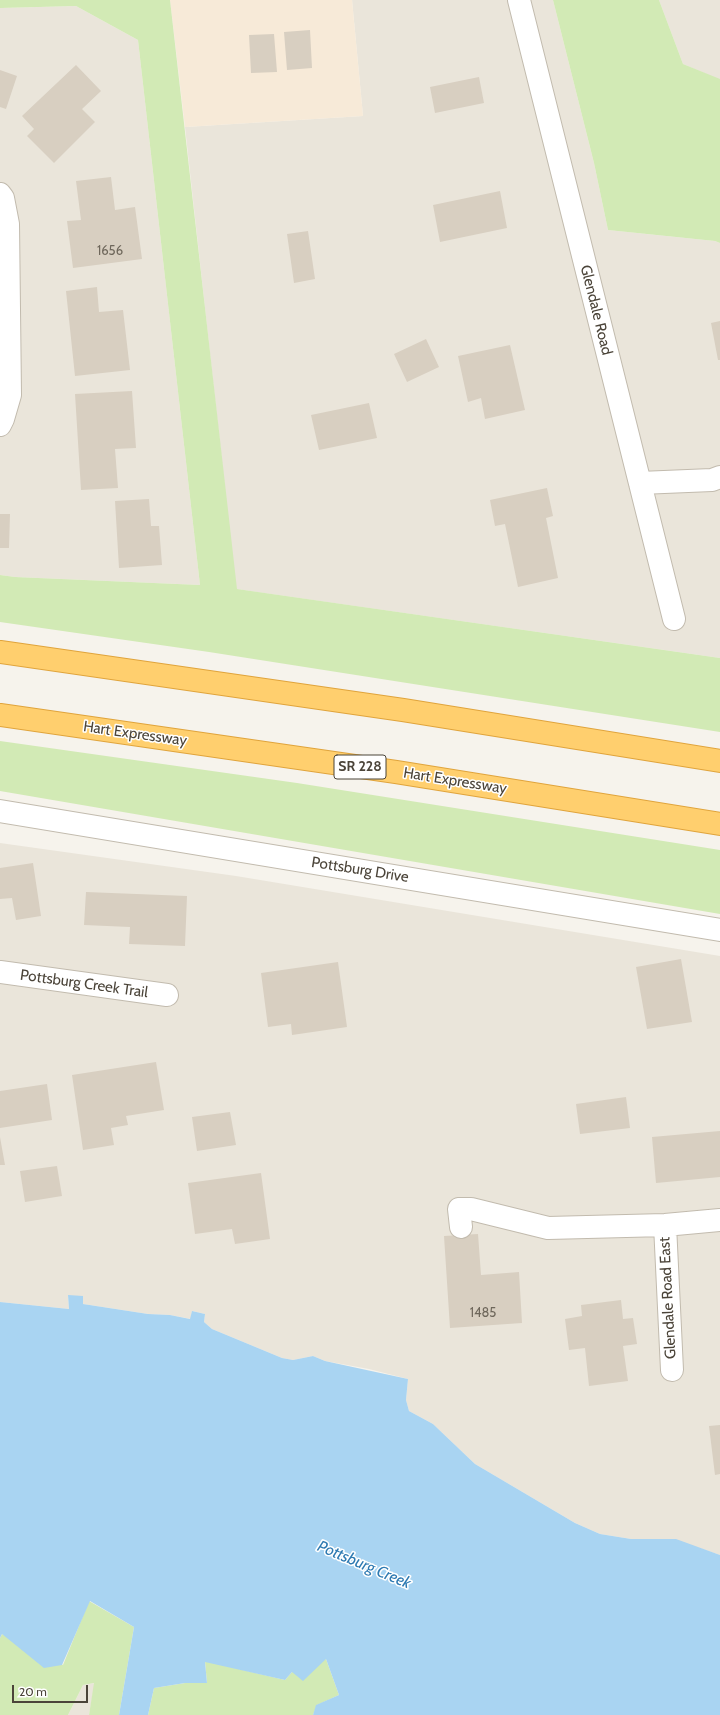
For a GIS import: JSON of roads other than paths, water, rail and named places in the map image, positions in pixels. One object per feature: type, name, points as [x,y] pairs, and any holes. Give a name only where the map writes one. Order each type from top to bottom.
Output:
[{"type":"highway","points":[[0,652],[403,710],[720,761]]},
{"type":"highway","name":"Hart Expressway","points":[[0,715],[396,772],[720,824]]},
{"type":"street","name":"Glendale Road","points":[[519,0],[674,619]]},
{"type":"street","points":[[0,194],[3,198],[8,224],[10,395],[0,425]]},
{"type":"street","points":[[640,483],[717,474]]},
{"type":"street","name":"Pottsburg Drive","points":[[0,811],[720,930]]},
{"type":"street","name":"Pottsburg Creek Trail","points":[[0,972],[167,996]]},
{"type":"street","points":[[461,1227],[458,1209],[471,1209],[548,1228],[664,1225],[720,1220]]},
{"type":"street","name":"Glendale Road East","points":[[664,1225],[672,1370]]},
{"type":"water","name":"Pottsburg Creek","points":[[68,1295],[83,1296],[83,1304],[148,1314],[170,1315],[190,1319],[192,1311],[205,1314],[204,1322],[212,1329],[282,1358],[293,1360],[313,1356],[325,1361],[408,1379],[406,1400],[409,1411],[433,1424],[475,1464],[575,1523],[600,1534],[631,1539],[676,1539],[720,1555],[720,1715],[313,1715],[316,1705],[339,1695],[326,1659],[303,1681],[292,1672],[285,1680],[205,1662],[207,1683],[185,1683],[154,1688],[148,1715],[119,1715],[134,1627],[90,1601],[62,1665],[44,1668],[2,1634],[0,1638],[0,1302],[69,1309]]}]
